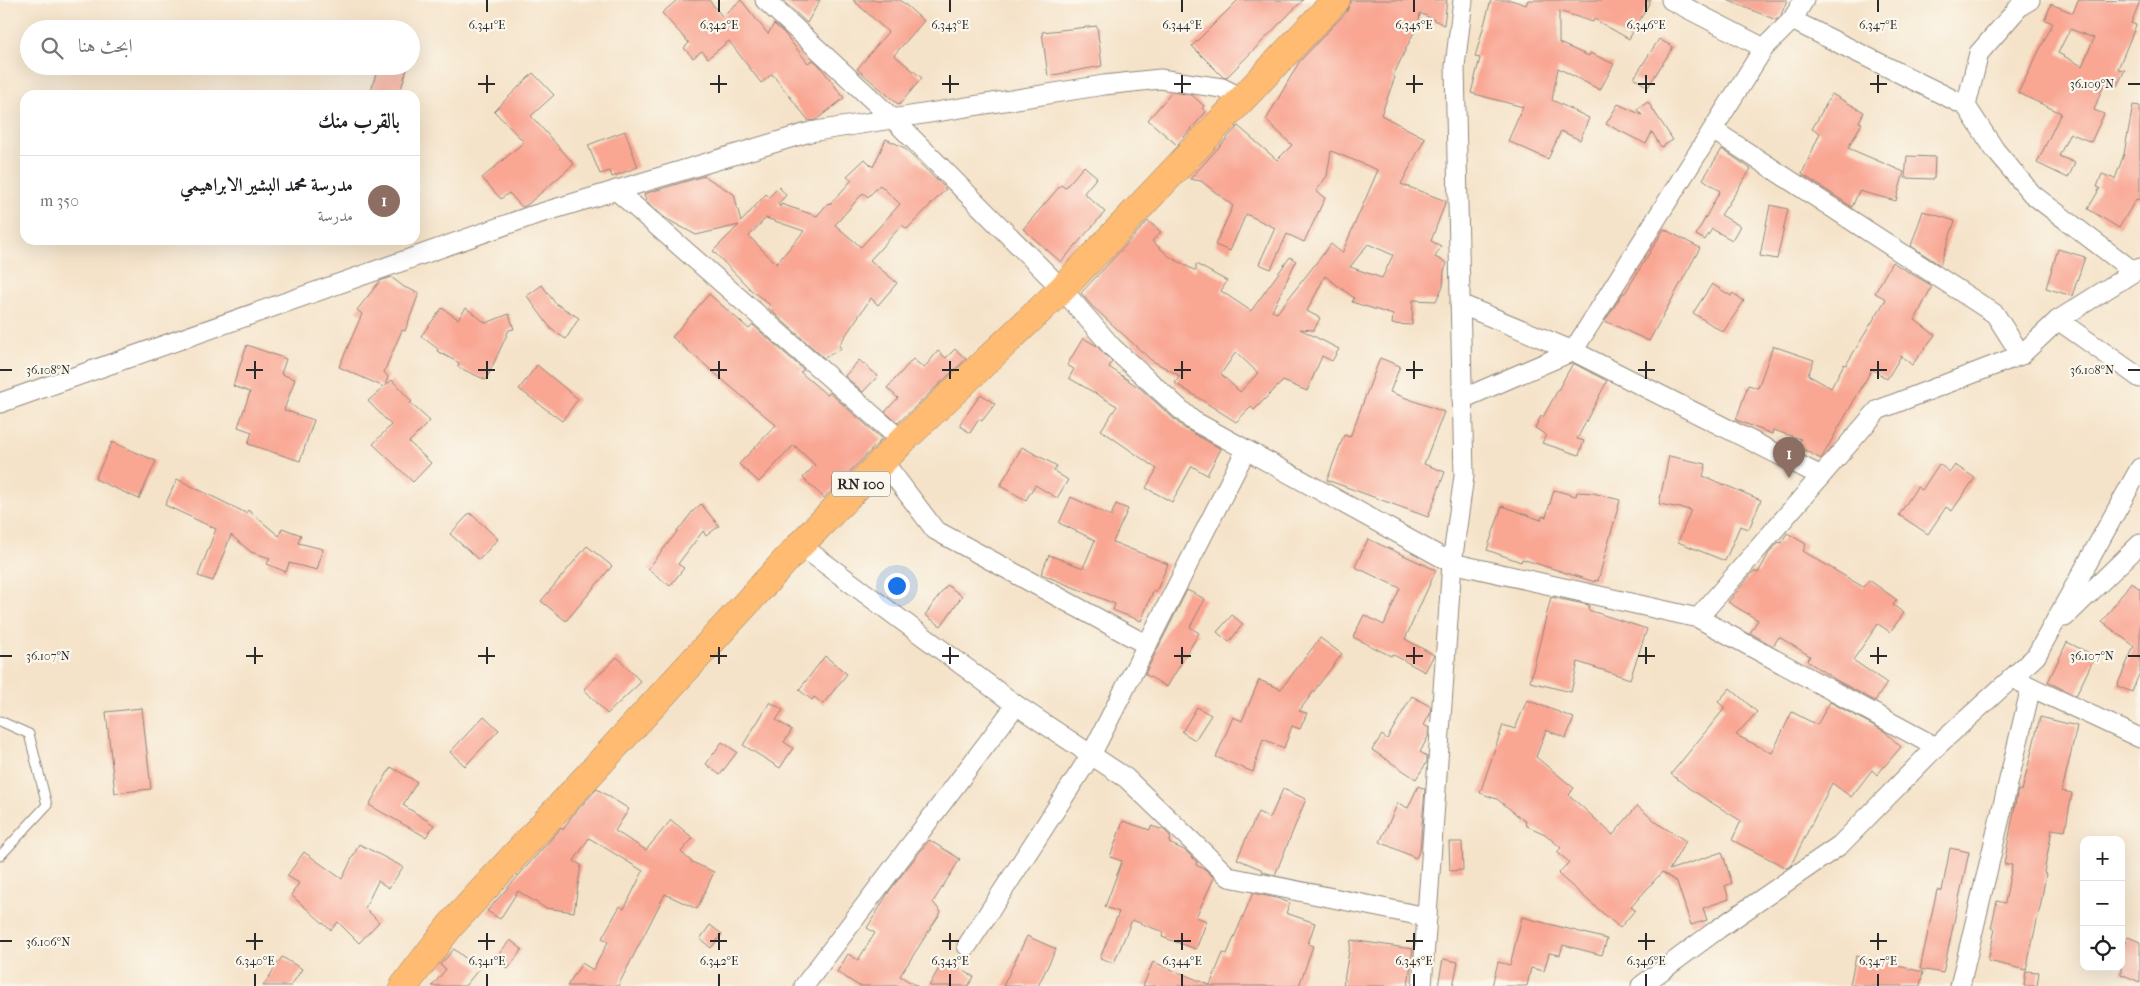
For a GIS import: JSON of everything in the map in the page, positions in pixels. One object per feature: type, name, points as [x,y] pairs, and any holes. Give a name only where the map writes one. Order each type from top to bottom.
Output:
[{"type":"main road","name":"RN 100","points":[[404,986],[450,926],[800,545],[902,441],[1062,289],[1336,0]]},
{"type":"street","points":[[765,0],[892,118],[1062,289],[1112,347],[1192,420],[1452,563],[1698,618],[1936,747]]},
{"type":"street","points":[[1422,986],[1452,563],[1464,476],[1455,66],[1463,0]]},
{"type":"street","points":[[1462,399],[1574,351],[1764,48],[1792,20],[1804,0]]},
{"type":"street","points":[[1966,106],[1979,53],[2020,6],[2030,0]]},
{"type":"street","points":[[1682,3],[1764,48]]},
{"type":"street","points":[[1698,618],[1878,410],[2021,356],[2058,320],[2137,269],[2032,194],[1995,150],[1966,106],[1792,20]]},
{"type":"street","points":[[0,403],[531,216],[810,132],[1104,84],[1160,79],[1222,88],[1244,99]]},
{"type":"street","points":[[1713,130],[1995,314],[2021,356]]},
{"type":"street","points":[[616,190],[902,441]]},
{"type":"street","points":[[1460,304],[1574,351],[1820,476]]},
{"type":"street","points":[[2058,320],[2140,378]]},
{"type":"street","points":[[967,946],[1091,755],[1246,450]]},
{"type":"street","points":[[884,461],[935,530],[1147,645]]},
{"type":"street","points":[[1641,986],[1718,929],[1840,844],[1936,747],[2036,656],[2140,468]]},
{"type":"street","points":[[2050,632],[2140,544]]},
{"type":"street","points":[[800,545],[1016,705],[1126,778],[1229,877],[1427,917]]},
{"type":"street","points":[[2012,678],[2140,738]]},
{"type":"street","points":[[1960,986],[2031,687]]},
{"type":"street","points":[[804,986],[1016,705]]},
{"type":"lane","points":[[0,721],[28,734],[47,805],[0,856]]},
{"type":"building","points":[[677,0],[709,0],[722,16],[741,0],[768,34],[774,24],[784,33],[808,63],[813,60],[819,65],[844,98],[816,120],[809,121],[772,74],[761,83],[729,41],[708,58],[702,51],[693,58],[684,48],[689,43],[662,13]]},
{"type":"building","points":[[782,0],[820,0],[807,23]]},
{"type":"building","points":[[853,0],[900,0],[924,21],[894,55],[922,78],[899,105],[857,69],[888,32]]},
{"type":"building","points":[[1238,0],[1303,0],[1226,78],[1192,46]]},
{"type":"building","points":[[1351,0],[1447,0],[1444,25],[1420,13],[1418,30],[1413,34],[1393,76],[1395,77],[1381,115],[1425,138],[1401,184],[1446,201],[1431,241],[1441,246],[1435,257],[1447,263],[1444,271],[1443,286],[1436,301],[1413,300],[1412,325],[1392,324],[1393,315],[1352,302],[1354,298],[1325,276],[1307,311],[1320,318],[1314,330],[1300,329],[1339,349],[1332,361],[1322,356],[1307,391],[1283,381],[1254,410],[1251,407],[1236,422],[1175,383],[1180,376],[1151,360],[1092,306],[1081,293],[1148,221],[1161,232],[1152,241],[1170,257],[1196,271],[1196,264],[1227,281],[1221,291],[1251,311],[1290,257],[1296,261],[1272,311],[1277,313],[1331,244],[1342,253],[1378,170],[1331,151],[1327,176],[1316,191],[1325,198],[1304,242],[1287,234],[1271,269],[1259,264],[1275,228],[1246,214],[1230,251],[1215,245],[1233,206],[1201,181],[1190,179],[1238,126],[1277,160],[1292,145],[1266,120],[1299,62],[1347,11]],"holes":[[[1368,244],[1393,255],[1382,278],[1350,267]],[[1236,352],[1258,373],[1240,392],[1221,374]]]},
{"type":"building","points":[[1491,0],[1511,0],[1526,5],[1528,0],[1651,0],[1629,39],[1594,19],[1593,22],[1559,11],[1559,43],[1589,56],[1590,53],[1614,64],[1600,90],[1558,68],[1552,100],[1589,118],[1580,140],[1561,131],[1548,159],[1508,141],[1523,107],[1471,93],[1480,58],[1475,57]]},
{"type":"building","points":[[1727,0],[1787,0],[1781,15],[1776,20]]},
{"type":"building","points":[[2078,0],[2140,1],[2131,23],[2136,25],[2118,69],[2125,70],[2117,86],[2103,86],[2094,110],[2104,114],[2091,142],[2070,133],[2059,156],[2075,163],[2068,178],[2037,163],[2061,113],[2018,93],[2053,23],[2045,20],[2051,4],[2073,13]],"holes":[[[2070,29],[2094,38],[2082,66],[2058,53]]]},
{"type":"building","points":[[1097,26],[1102,66],[1048,76],[1042,32]]},
{"type":"building","points":[[1659,39],[1673,47],[1648,87],[1634,78]]},
{"type":"building","points":[[533,73],[554,95],[531,116],[574,164],[527,205],[522,207],[509,193],[501,199],[482,178],[524,142],[494,111]]},
{"type":"building","points":[[376,75],[405,75],[401,90],[371,90]]},
{"type":"building","points":[[1172,92],[1192,95],[1204,106],[1202,108],[1206,112],[1177,145],[1148,120]]},
{"type":"building","points":[[1832,94],[1864,112],[1859,122],[1862,123],[1848,148],[1904,172],[1896,201],[1859,191],[1852,207],[1802,174],[1820,133],[1812,129]]},
{"type":"building","points":[[1648,102],[1673,140],[1661,147],[1652,132],[1646,144],[1606,124],[1618,104],[1642,115],[1637,109]]},
{"type":"building","points":[[2133,105],[2140,106],[2140,200],[2136,199],[2119,228],[2088,209],[2100,188],[2097,187],[2102,174],[2115,179],[2124,154]]},
{"type":"building","points":[[625,131],[638,167],[612,177],[610,171],[600,174],[588,145]]},
{"type":"building","points":[[886,139],[903,147],[946,189],[907,229],[902,225],[870,260],[897,283],[878,305],[871,298],[839,345],[841,349],[824,358],[768,308],[770,305],[750,289],[713,251],[739,225],[696,235],[665,218],[646,201],[644,194],[704,176],[734,194],[741,222],[766,194],[769,197],[779,187],[786,195],[778,204],[780,207],[781,204],[817,216],[852,180],[847,176],[865,159],[873,167]],"holes":[[[880,185],[900,204],[861,247],[835,225],[863,193],[868,197]],[[766,218],[804,231],[776,264],[749,236]]]},
{"type":"building","points":[[1722,149],[1751,169],[1721,215],[1740,226],[1732,240],[1712,229],[1705,240],[1696,235],[1720,191],[1703,179]]},
{"type":"building","points":[[1907,156],[1935,157],[1934,179],[1905,178]]},
{"type":"building","points":[[1084,166],[1097,177],[1084,193],[1105,212],[1061,262],[1023,229],[1061,185],[1065,188]]},
{"type":"building","points":[[1770,205],[1788,209],[1777,259],[1760,256]]},
{"type":"building","points":[[1923,211],[1955,221],[1940,265],[1911,246]]},
{"type":"building","points":[[1664,229],[1700,248],[1649,341],[1605,321],[1623,293],[1625,293]]},
{"type":"building","points":[[2058,249],[2085,257],[2072,296],[2046,288]]},
{"type":"building","points":[[1892,262],[1932,286],[1915,320],[1935,335],[1912,365],[1901,356],[1887,379],[1872,369],[1821,459],[1797,446],[1801,439],[1773,430],[1772,434],[1736,420],[1748,385],[1758,388],[1773,346],[1814,360],[1808,375],[1831,388],[1844,364],[1846,365],[1886,299],[1875,293]]},
{"type":"building","points":[[391,277],[404,287],[419,293],[405,331],[402,330],[384,372],[388,377],[385,386],[392,380],[412,402],[410,403],[430,421],[409,442],[431,463],[413,482],[373,444],[391,425],[368,401],[384,387],[339,367],[362,314],[357,310],[380,281]]},
{"type":"building","points":[[1712,284],[1731,296],[1733,293],[1744,301],[1723,332],[1693,313]]},
{"type":"building","points":[[542,285],[555,303],[579,318],[566,339],[552,330],[527,296]]},
{"type":"building","points":[[709,294],[749,329],[753,325],[804,370],[800,372],[827,395],[830,393],[882,439],[824,498],[803,478],[815,465],[794,445],[759,482],[739,464],[776,425],[672,337]]},
{"type":"building","points":[[442,308],[458,319],[466,308],[486,323],[509,314],[514,329],[509,330],[486,380],[458,367],[459,363],[437,351],[438,349],[421,336]]},
{"type":"building","points":[[1083,338],[1097,346],[1112,362],[1109,367],[1141,389],[1184,428],[1221,449],[1207,475],[1192,466],[1172,502],[1146,488],[1157,469],[1101,430],[1117,406],[1069,378],[1074,369],[1067,365]]},
{"type":"building","points":[[247,345],[286,359],[281,374],[295,379],[284,410],[314,420],[300,461],[248,444],[252,432],[238,427],[250,392],[233,386]]},
{"type":"building","points":[[955,349],[966,359],[898,423],[885,412],[898,398],[887,388],[913,359],[924,368],[938,351],[946,358]]},
{"type":"building","points":[[1380,358],[1400,366],[1390,392],[1444,412],[1424,464],[1445,472],[1428,517],[1327,480],[1344,435],[1350,437]]},
{"type":"building","points":[[859,360],[878,376],[863,392],[845,376]]},
{"type":"building","points":[[1573,363],[1607,381],[1577,439],[1584,441],[1579,455],[1542,443],[1546,435],[1535,428]]},
{"type":"building","points":[[537,365],[578,399],[562,421],[519,389]]},
{"type":"building","points":[[981,394],[995,404],[982,421],[979,419],[970,433],[959,425]]},
{"type":"building","points":[[112,442],[156,461],[139,499],[95,479]]},
{"type":"building","points":[[1022,447],[1057,466],[1054,471],[1068,480],[1057,498],[1035,485],[1026,500],[1000,486]]},
{"type":"building","points":[[1669,456],[1706,464],[1703,476],[1761,500],[1749,529],[1740,526],[1725,561],[1678,542],[1691,510],[1659,504]]},
{"type":"building","points":[[1939,464],[1950,472],[1955,465],[1975,478],[1952,511],[1946,507],[1928,534],[1899,515],[1917,487],[1922,490]]},
{"type":"building","points":[[177,479],[246,513],[248,510],[279,536],[282,528],[301,535],[298,543],[323,549],[317,570],[289,563],[286,572],[267,564],[270,558],[251,552],[231,535],[213,581],[198,576],[216,529],[165,505]]},
{"type":"building","points":[[1554,490],[1576,496],[1577,492],[1593,493],[1620,500],[1598,581],[1595,580],[1595,582],[1522,559],[1521,562],[1487,550],[1502,506],[1541,520],[1542,516],[1546,517]]},
{"type":"building","points":[[1071,497],[1111,516],[1116,504],[1128,509],[1113,542],[1168,564],[1156,592],[1153,591],[1141,621],[1113,610],[1115,604],[1041,574],[1049,555],[1083,568],[1095,540],[1059,523]]},
{"type":"building","points":[[701,504],[719,526],[706,536],[703,531],[678,564],[684,568],[670,586],[648,569],[693,511]]},
{"type":"building","points":[[470,513],[498,539],[479,560],[450,534]]},
{"type":"building","points":[[1787,533],[1806,544],[1803,551],[1863,587],[1869,580],[1897,600],[1893,605],[1904,613],[1890,632],[1878,624],[1853,660],[1887,683],[1875,701],[1836,680],[1807,661],[1810,656],[1779,637],[1773,646],[1750,633],[1758,620],[1728,602],[1754,571],[1758,573],[1769,553],[1779,542],[1781,543]]},
{"type":"building","points":[[1368,539],[1436,570],[1405,639],[1434,655],[1425,672],[1392,654],[1391,656],[1353,637],[1364,615],[1384,625],[1400,588],[1355,567]]},
{"type":"building","points":[[587,546],[612,566],[566,621],[541,601]]},
{"type":"building","points":[[2131,582],[2140,589],[2140,672],[2132,692],[2117,686],[2134,646],[2102,622]]},
{"type":"building","points":[[947,585],[962,596],[941,626],[925,615]]},
{"type":"building","points":[[1187,590],[1205,599],[1190,627],[1199,633],[1167,687],[1145,674]]},
{"type":"building","points":[[1551,597],[1589,605],[1588,610],[1647,629],[1630,679],[1578,662],[1571,692],[1530,682]]},
{"type":"building","points":[[1232,615],[1243,624],[1229,642],[1217,632]]},
{"type":"building","points":[[1320,638],[1342,654],[1299,711],[1307,713],[1300,729],[1292,726],[1284,748],[1263,739],[1253,772],[1216,757],[1233,717],[1242,721],[1259,680],[1281,689]]},
{"type":"building","points":[[2067,642],[2095,656],[2076,696],[2048,682]]},
{"type":"building","points":[[825,656],[847,674],[823,704],[814,697],[812,700],[799,690]]},
{"type":"building","points":[[617,657],[641,682],[607,714],[584,689]]},
{"type":"building","points":[[1730,688],[1757,712],[1736,735],[1772,753],[1792,712],[1817,725],[1830,702],[1884,731],[1901,747],[1877,775],[1872,770],[1851,797],[1832,783],[1791,865],[1787,868],[1732,840],[1741,821],[1690,789],[1671,774],[1725,708],[1718,702]]},
{"type":"building","points":[[1412,696],[1431,707],[1430,714],[1424,725],[1429,728],[1428,737],[1420,752],[1427,756],[1427,762],[1416,779],[1372,750],[1382,735],[1387,739]]},
{"type":"building","points":[[1527,700],[1574,718],[1566,738],[1546,730],[1536,757],[1574,788],[1569,795],[1613,835],[1637,806],[1660,825],[1686,841],[1669,870],[1722,852],[1732,883],[1725,886],[1729,899],[1703,908],[1707,920],[1691,925],[1677,882],[1662,872],[1631,907],[1635,910],[1620,928],[1558,874],[1569,862],[1557,852],[1561,848],[1545,834],[1525,825],[1526,822],[1497,799],[1480,793],[1503,725],[1515,729]]},
{"type":"building","points":[[770,702],[783,710],[776,720],[792,730],[784,742],[793,748],[780,768],[743,745]]},
{"type":"building","points":[[1197,707],[1211,715],[1195,740],[1182,732]]},
{"type":"building","points":[[142,708],[151,789],[115,793],[106,712]]},
{"type":"building","points":[[484,716],[499,730],[465,766],[450,752]]},
{"type":"building","points":[[2040,717],[2077,726],[2062,791],[2072,793],[2065,831],[2052,829],[2041,903],[2026,970],[1988,961],[1995,929],[1991,928],[1997,901],[2005,903],[2012,865],[2004,864],[2017,794],[2018,790],[2022,791]]},
{"type":"building","points":[[722,742],[737,752],[720,775],[706,764]]},
{"type":"building","points":[[391,767],[417,782],[403,805],[434,825],[426,837],[369,805]]},
{"type":"building","points":[[1418,786],[1425,789],[1420,849],[1416,858],[1380,842],[1398,803],[1408,808]]},
{"type":"building","points":[[597,789],[629,809],[615,831],[646,850],[671,820],[693,838],[681,852],[692,862],[714,872],[697,909],[665,894],[618,986],[567,986],[582,963],[593,970],[608,942],[602,938],[620,906],[624,909],[643,871],[589,838],[574,861],[581,865],[574,912],[545,908],[518,891],[500,919],[487,911],[561,828],[563,830],[571,817]]},
{"type":"building","points":[[1283,789],[1306,799],[1275,875],[1262,872],[1263,870],[1237,859],[1258,812],[1270,818]]},
{"type":"building","points":[[1123,821],[1150,830],[1151,826],[1164,830],[1171,837],[1169,843],[1186,851],[1197,862],[1196,865],[1205,869],[1214,878],[1196,917],[1207,921],[1196,949],[1162,937],[1163,932],[1132,920],[1114,963],[1100,958],[1119,912],[1105,907],[1122,861],[1110,857]]},
{"type":"building","points":[[929,840],[960,859],[933,902],[941,912],[900,976],[917,986],[859,986],[837,972],[848,954],[858,960],[875,933],[867,928],[890,890]]},
{"type":"building","points":[[1449,842],[1462,842],[1463,870],[1450,871]]},
{"type":"building","points":[[359,844],[403,867],[389,888],[378,881],[365,908],[379,922],[359,943],[338,922],[331,930],[291,895],[299,883],[287,876],[304,852],[342,879]]},
{"type":"building","points":[[1950,848],[1969,852],[1943,973],[1920,969],[1937,890],[1942,891]]},
{"type":"building","points":[[1253,893],[1290,903],[1286,913],[1315,923],[1308,944],[1313,946],[1299,986],[1143,986],[1153,962],[1210,985],[1223,953],[1227,954]]},
{"type":"building","points":[[1522,917],[1607,939],[1602,955],[1563,945],[1560,955],[1549,953],[1544,971],[1531,968],[1527,986],[1492,986],[1498,962],[1510,965]]},
{"type":"building","points":[[710,925],[722,934],[711,948],[700,939]]},
{"type":"building","points":[[1027,936],[1056,949],[1038,986],[1003,986]]},
{"type":"building","points":[[2128,937],[2140,942],[2140,982],[2121,974],[2121,971],[2125,971],[2125,943]]},
{"type":"building","points":[[510,940],[522,949],[508,969],[495,959]]},
{"type":"building","points":[[1351,940],[1413,949],[1408,986],[1343,986]]},
{"type":"building","points":[[454,949],[479,969],[465,986],[432,986],[446,969],[440,965]]},
{"type":"building","points":[[1856,956],[1923,972],[1920,986],[1859,986],[1850,984]]},
{"type":"building","points":[[282,957],[302,969],[291,986],[263,986]]},
{"type":"building","points":[[944,959],[974,977],[968,986],[929,986]]},
{"type":"building","points":[[1443,959],[1458,962],[1453,986],[1438,986]]},
{"type":"building","points":[[2026,971],[2039,972],[2037,986],[2024,986]]},
{"type":"place","name":"مدرسة محمد البشير الابراهيمي","points":[[1789,478]]}]
